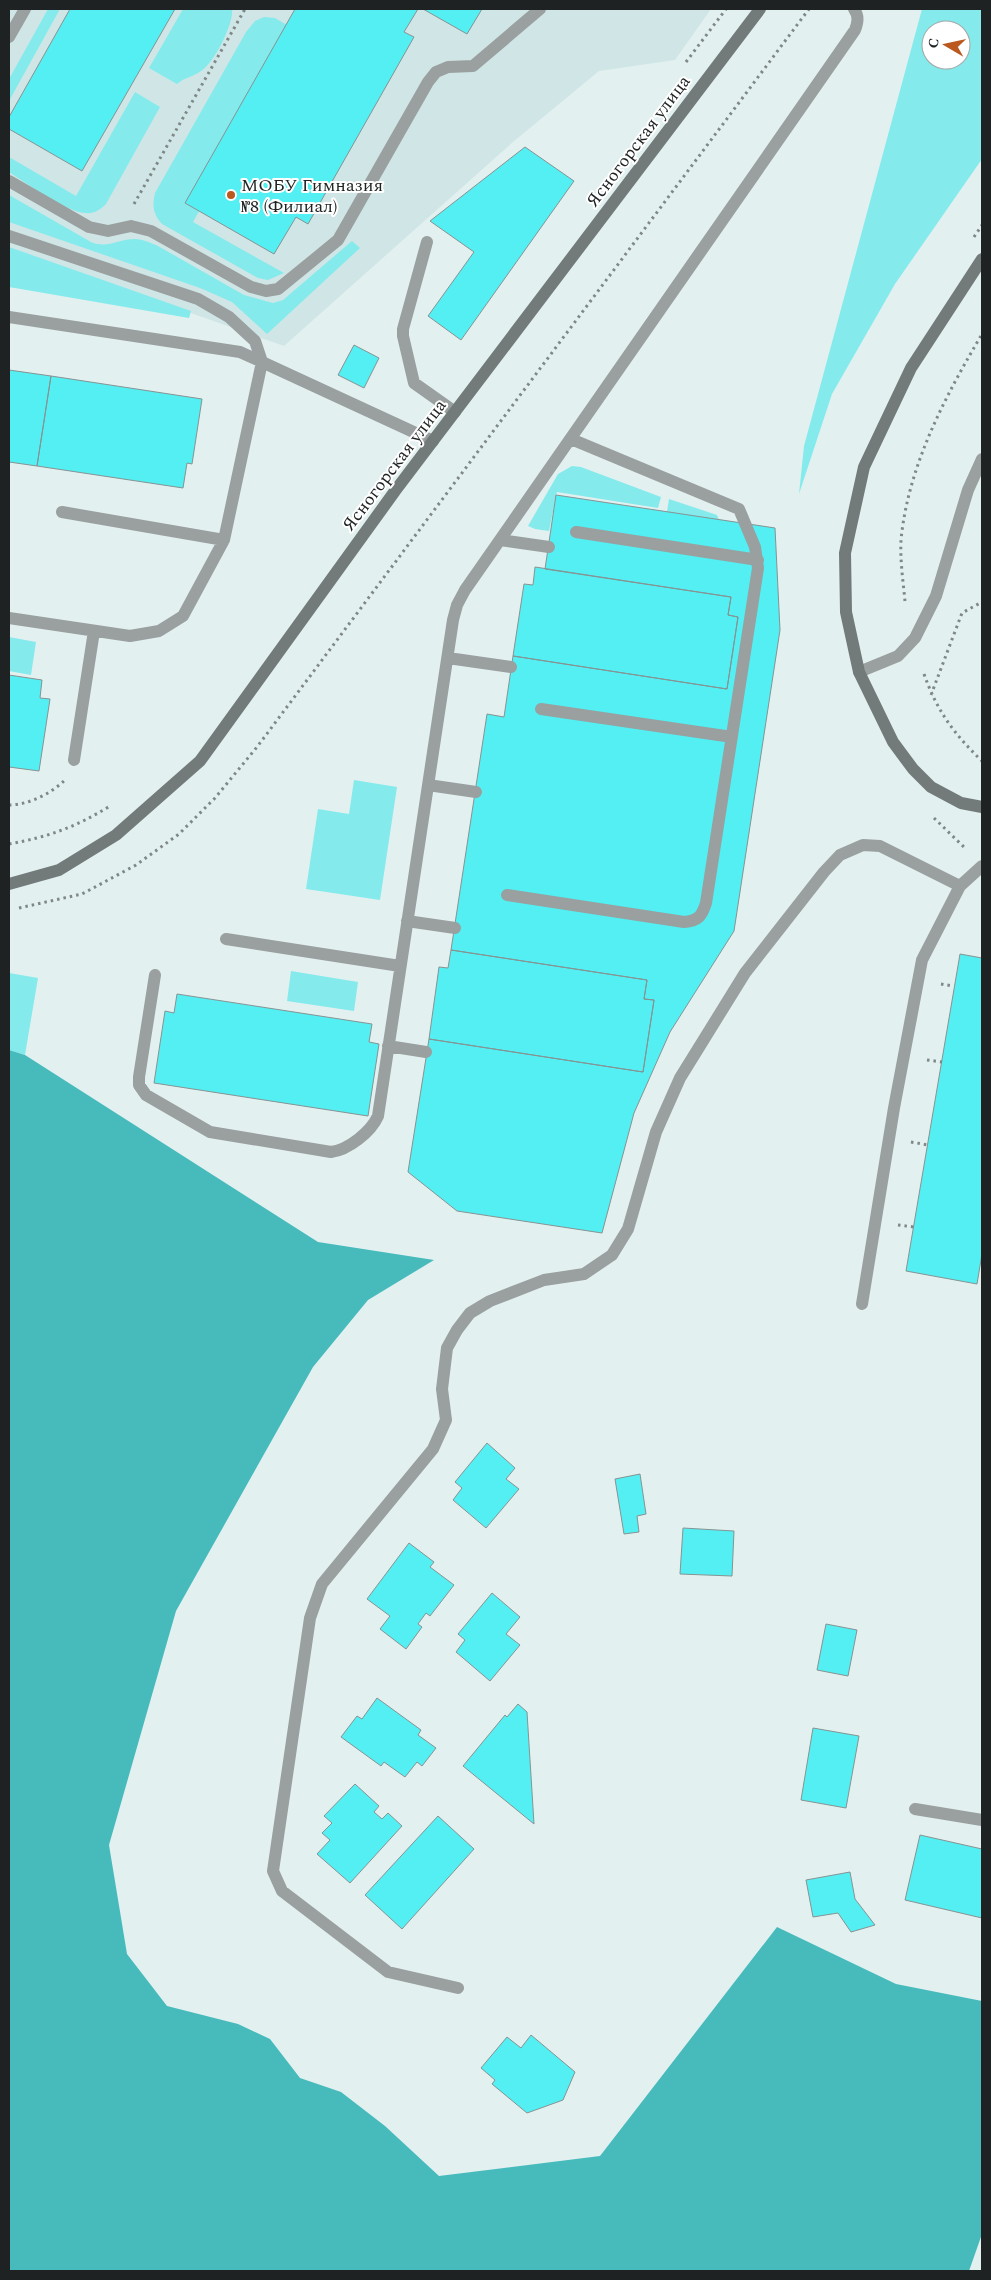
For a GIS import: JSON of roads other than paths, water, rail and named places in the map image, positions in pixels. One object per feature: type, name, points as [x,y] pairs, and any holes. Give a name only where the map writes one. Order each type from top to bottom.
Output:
[{"type":"street","points":[[9,37],[25,9]]},
{"type":"street","points":[[9,181],[89,228],[108,230],[131,226],[151,231],[251,287],[266,291],[278,289],[338,240],[428,82],[436,72],[448,67],[473,66],[540,9]]},
{"type":"street","name":"Ясногорская улица","points":[[9,884],[59,870],[116,835],[200,761],[433,441],[760,9]]},
{"type":"street","points":[[155,975],[139,1085],[146,1095],[210,1132],[322,1150],[338,1151],[375,1124],[378,1116],[457,605],[500,540],[856,30],[858,21],[857,13],[854,9]]},
{"type":"street","points":[[9,236],[198,299],[229,317],[255,341],[262,362],[224,540],[183,616],[159,631],[130,636],[9,618]]},
{"type":"street","points":[[427,242],[403,329],[403,336],[414,383],[455,412]]},
{"type":"street","points":[[982,259],[911,368],[864,467],[845,553],[846,612],[860,672],[894,742],[913,769],[931,787],[961,803],[982,807]]},
{"type":"street","points":[[9,317],[240,352],[433,441]]},
{"type":"street","points":[[507,895],[684,922],[694,921],[702,914],[706,903],[758,560],[755,547],[739,509],[571,439]]},
{"type":"street","points":[[860,672],[898,656],[914,638],[936,596],[968,490],[982,459]]},
{"type":"street","points":[[62,512],[224,540]]},
{"type":"street","points":[[576,532],[758,560]]},
{"type":"street","points":[[500,540],[549,547]]},
{"type":"street","points":[[74,760],[94,631]]},
{"type":"street","points":[[448,658],[511,667]]},
{"type":"street","points":[[541,709],[732,737]]},
{"type":"street","points":[[428,785],[476,792]]},
{"type":"street","points":[[458,1988],[388,1972],[282,1891],[273,1871],[310,1618],[322,1584],[433,1449],[446,1420],[442,1389],[447,1348],[457,1330],[470,1313],[490,1301],[544,1280],[584,1274],[612,1255],[628,1229],[656,1132],[680,1078],[745,973],[824,872],[840,855],[863,845],[880,846],[960,886]]},
{"type":"street","points":[[862,1304],[894,1108],[922,960],[960,886],[982,866]]},
{"type":"street","points":[[407,921],[455,928]]},
{"type":"street","points":[[226,940],[400,966]]},
{"type":"street","points":[[388,1046],[426,1052]]},
{"type":"street","points":[[915,1808],[982,1820]]},
{"type":"place","name":"МОБУ Гимназия №8 (Филиал)","points":[[231,195]]}]
